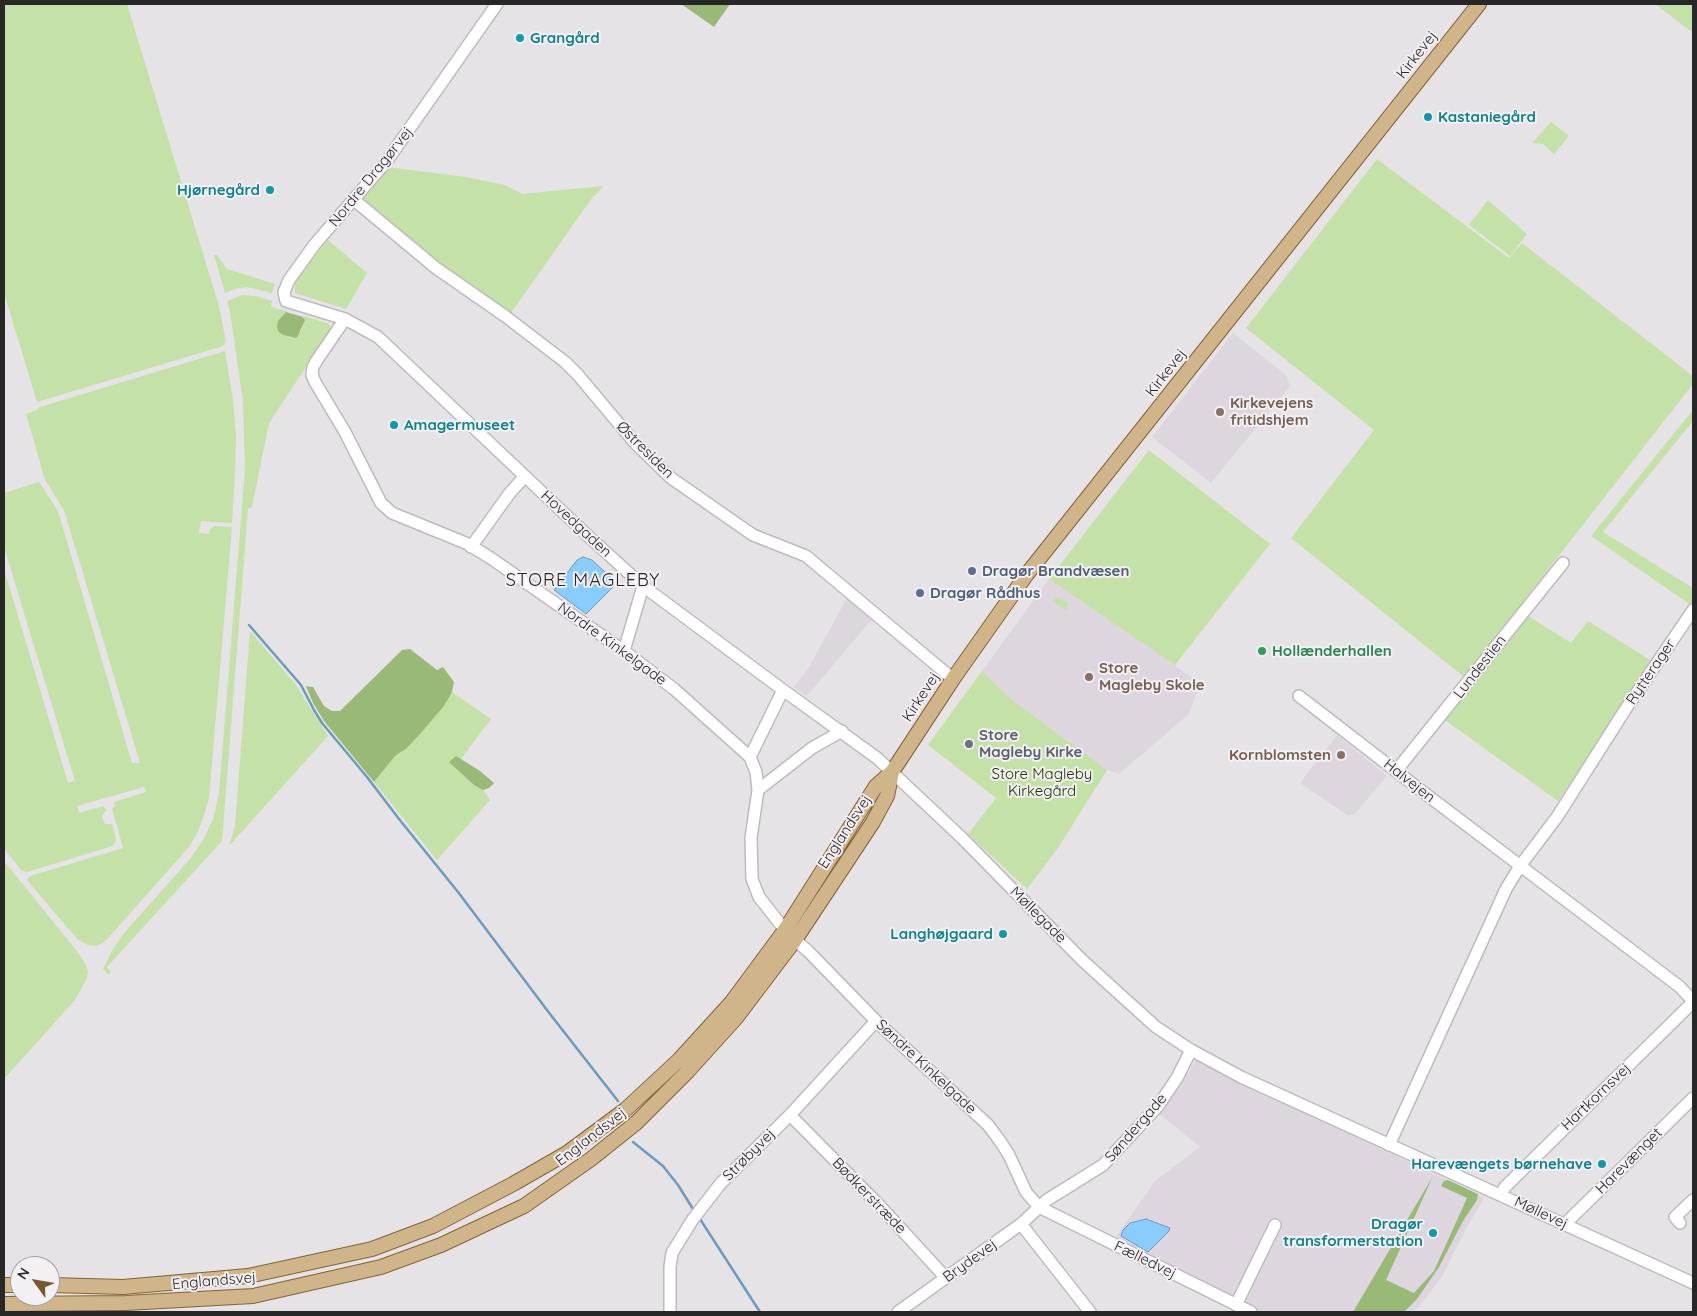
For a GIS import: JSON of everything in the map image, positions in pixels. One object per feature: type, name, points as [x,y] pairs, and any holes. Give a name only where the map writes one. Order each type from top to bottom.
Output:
[{"type":"main road","name":"Kirkevej","points":[[892,772],[953,679],[1027,574],[1479,4]]},
{"type":"main road","name":"Englandsvej","points":[[4,1304],[126,1303],[244,1297],[381,1267],[441,1245],[524,1206],[591,1159],[636,1123],[688,1071],[736,1018],[790,935],[876,786],[892,772]]},
{"type":"main road","name":"Englandsvej","points":[[60,1286],[124,1286],[248,1276],[372,1249],[433,1226],[568,1153],[625,1110],[679,1060],[716,1021],[790,935]]},
{"type":"street","name":"Nordre Dragørvej","points":[[286,301],[284,292],[289,280],[315,244],[402,141],[497,4]]},
{"type":"street","name":"Østresiden","points":[[353,200],[436,268],[505,316],[565,362],[635,443],[670,478],[753,535],[806,556],[953,679]]},
{"type":"street","name":"Hovedgaden","points":[[286,301],[345,319],[378,337],[643,586],[783,690],[842,731],[892,772]]},
{"type":"street","name":"Nordre Kinkelgade","points":[[345,319],[317,360],[312,374],[345,432],[381,503],[392,512],[468,544],[492,559],[624,651],[674,689],[750,757]]},
{"type":"street","points":[[471,547],[509,494],[525,476]]},
{"type":"street","name":"Lundestien","points":[[1396,771],[1563,563]]},
{"type":"street","points":[[624,651],[643,586]]},
{"type":"street","name":"Rytterager","points":[[1520,866],[1557,817],[1625,710],[1693,610]]},
{"type":"street","points":[[783,690],[750,757],[756,772],[758,790],[751,838],[752,879],[760,896],[790,935]]},
{"type":"street","name":"Halvejen","points":[[1299,696],[1680,987],[1693,1002]]},
{"type":"street","points":[[758,790],[812,748],[842,731]]},
{"type":"street","name":"Møllegade","points":[[892,772],[940,817],[1118,994],[1156,1027],[1191,1050]]},
{"type":"street","points":[[1389,1145],[1506,889],[1520,866]]},
{"type":"street","name":"Søndre Kinkelgade","points":[[790,935],[876,1021],[988,1125],[1009,1155],[1026,1192],[1039,1207]]},
{"type":"street","name":"Hartkornsvej","points":[[1501,1194],[1505,1187],[1693,1002]]},
{"type":"street","name":"Strøbyvej","points":[[670,1312],[670,1267],[672,1253],[693,1219],[721,1183],[790,1115],[876,1021]]},
{"type":"street","name":"Møllevej","points":[[1191,1050],[1241,1077],[1693,1282]]},
{"type":"street","name":"Søndergade","points":[[1039,1207],[1047,1200],[1090,1175],[1116,1153],[1158,1106],[1177,1078],[1191,1050]]},
{"type":"street","name":"Harevænget","points":[[1565,1224],[1691,1105]]},
{"type":"street","name":"Bødkerstræde","points":[[790,1115],[879,1205],[946,1278]]},
{"type":"street","points":[[1680,1223],[1675,1217],[1693,1200]]},
{"type":"street","name":"Brydevej","points":[[898,1312],[1021,1224],[1039,1207]]},
{"type":"street","name":"Fælledvej","points":[[1039,1207],[1251,1312]]},
{"type":"street","points":[[1021,1224],[1090,1312]]},
{"type":"street","points":[[1236,1305],[1275,1225]]},
{"type":"shaded area","name":"Kirkevejens fritidshjem","points":[[1233,333],[1286,375],[1290,386],[1211,483],[1152,437]]},
{"type":"shaded area","name":"Store Magleby Skole","points":[[1049,579],[1153,649],[1200,684],[1189,714],[1119,774],[1107,770],[1011,699],[982,671]]},
{"type":"shaded area","points":[[848,596],[873,618],[807,696],[794,687],[809,667]]},
{"type":"shaded area","name":"Kornblomsten","points":[[1337,735],[1387,776],[1354,815],[1347,815],[1300,783]]},
{"type":"shaded area","points":[[1196,1060],[1484,1198],[1442,1277],[1413,1312],[1261,1312],[1204,1287],[1113,1241],[1155,1181],[1200,1147],[1158,1113],[1179,1089]]},
{"type":"green space","points":[[4,4],[127,4],[219,306],[226,342],[223,346],[37,402],[4,293]]},
{"type":"green space","points":[[681,4],[730,4],[714,27]]},
{"type":"green space","points":[[1655,4],[1693,4],[1693,33]]},
{"type":"green space","points":[[1551,122],[1569,136],[1554,154],[1543,144],[1532,143]]},
{"type":"green space","points":[[1377,159],[1509,258],[1522,243],[1693,376],[1693,384],[1464,677],[1291,538],[1374,430],[1246,328]]},
{"type":"green space","points":[[387,167],[466,177],[505,185],[522,194],[604,186],[592,198],[511,313],[507,313],[468,286],[358,200]]},
{"type":"green space","points":[[1488,200],[1527,234],[1510,256],[1469,225]]},
{"type":"green space","points":[[328,240],[367,273],[346,309],[295,293],[297,278]]},
{"type":"green space","points":[[214,255],[217,255],[227,269],[275,284],[272,293],[247,287],[225,293]]},
{"type":"green space","points":[[242,295],[256,296],[272,301],[271,307],[287,311],[282,316],[283,335],[291,338],[298,336],[303,327],[304,316],[329,324],[331,329],[269,423],[252,507],[248,509],[222,841],[107,967],[111,972],[108,975],[103,969],[124,933],[190,859],[203,840],[213,819],[219,793],[245,469],[243,402],[227,301]]},
{"type":"green space","points":[[286,312],[303,317],[305,320],[298,336],[295,338],[283,335],[278,331],[278,321]]},
{"type":"green space","points":[[225,351],[233,400],[236,436],[232,523],[201,521],[199,533],[209,534],[210,529],[214,526],[232,527],[209,798],[197,834],[188,848],[103,943],[96,946],[88,945],[77,939],[27,880],[30,876],[123,848],[112,808],[115,806],[114,802],[146,792],[144,787],[77,806],[79,813],[104,806],[107,809],[102,816],[105,824],[111,824],[113,827],[116,840],[113,846],[27,872],[22,871],[4,849],[4,569],[68,783],[75,781],[4,547],[4,493],[39,482],[58,511],[132,763],[140,763],[64,510],[45,480],[26,414],[37,410],[37,408]]},
{"type":"green space","points":[[1693,410],[1693,421],[1603,532],[1693,588],[1693,602],[1691,605],[1591,536]]},
{"type":"green space","points":[[1149,450],[1270,544],[1175,665],[1049,579]]},
{"type":"green space","points":[[1057,597],[1068,603],[1067,610],[1052,601]]},
{"type":"green space","points":[[1527,615],[1571,643],[1588,621],[1653,662],[1558,801],[1442,718]]},
{"type":"green space","points":[[250,631],[296,685],[328,736],[229,846],[235,826]]},
{"type":"green space","points":[[410,649],[437,670],[443,667],[454,682],[452,692],[444,706],[420,734],[406,749],[396,755],[374,782],[324,721],[313,703],[306,686],[313,687],[324,706],[332,711],[340,711],[402,650]]},
{"type":"green space","name":"Store Magleby Kirkegård","points":[[982,671],[1011,699],[1107,770],[1058,848],[1027,889],[968,834],[996,798],[928,745]]},
{"type":"green space","points":[[452,692],[491,719],[460,760],[466,777],[483,790],[490,800],[437,860],[374,782],[396,755],[406,749],[420,734],[444,706]]},
{"type":"green space","points":[[456,756],[480,771],[494,783],[489,788],[483,790],[474,785],[449,762]]},
{"type":"green space","points":[[4,861],[80,955],[88,972],[87,978],[75,1000],[4,1079]]},
{"type":"green space","points":[[1433,1176],[1386,1280],[1414,1293],[1434,1271],[1467,1198],[1441,1186],[1444,1181],[1448,1180],[1478,1194],[1477,1200],[1463,1221],[1439,1267],[1417,1299],[1404,1312],[1353,1312]]},
{"type":"water","points":[[583,557],[592,560],[617,583],[586,614],[554,590],[577,560]]},
{"type":"water","points":[[1146,1219],[1170,1228],[1148,1252],[1121,1236],[1123,1230],[1130,1223]]},
{"type":"waterway","points":[[249,625],[301,685],[322,723],[458,892],[618,1101]]},
{"type":"waterway","points":[[633,1142],[663,1166],[693,1209]]},
{"type":"waterway","points":[[700,1219],[760,1312]]},
{"type":"place","name":"Grangård","points":[[520,38]]},
{"type":"place","name":"Kastaniegård","points":[[1428,117]]},
{"type":"place","name":"Hjørnegård","points":[[270,190]]},
{"type":"place","name":"Kirkevejens fritidshjem","points":[[1220,412]]},
{"type":"place","name":"Amagermuseet","points":[[394,425]]},
{"type":"place","name":"Dragør Brandvæsen","points":[[972,571]]},
{"type":"place","name":"Dragør Rådhus","points":[[920,593]]},
{"type":"place","name":"Hollænderhallen","points":[[1262,651]]},
{"type":"place","name":"Store Magleby Skole","points":[[1089,677]]},
{"type":"place","name":"Store Magleby Kirke","points":[[969,744]]},
{"type":"place","name":"Kornblomsten","points":[[1341,755]]},
{"type":"place","name":"Langhøjgaard","points":[[1003,934]]},
{"type":"place","name":"Harevængets børnehave","points":[[1602,1164]]},
{"type":"place","name":"Dragør transformerstation","points":[[1433,1233]]},
{"type":"district","name":"STORE MAGLEBY","points":[[583,581]]}]
